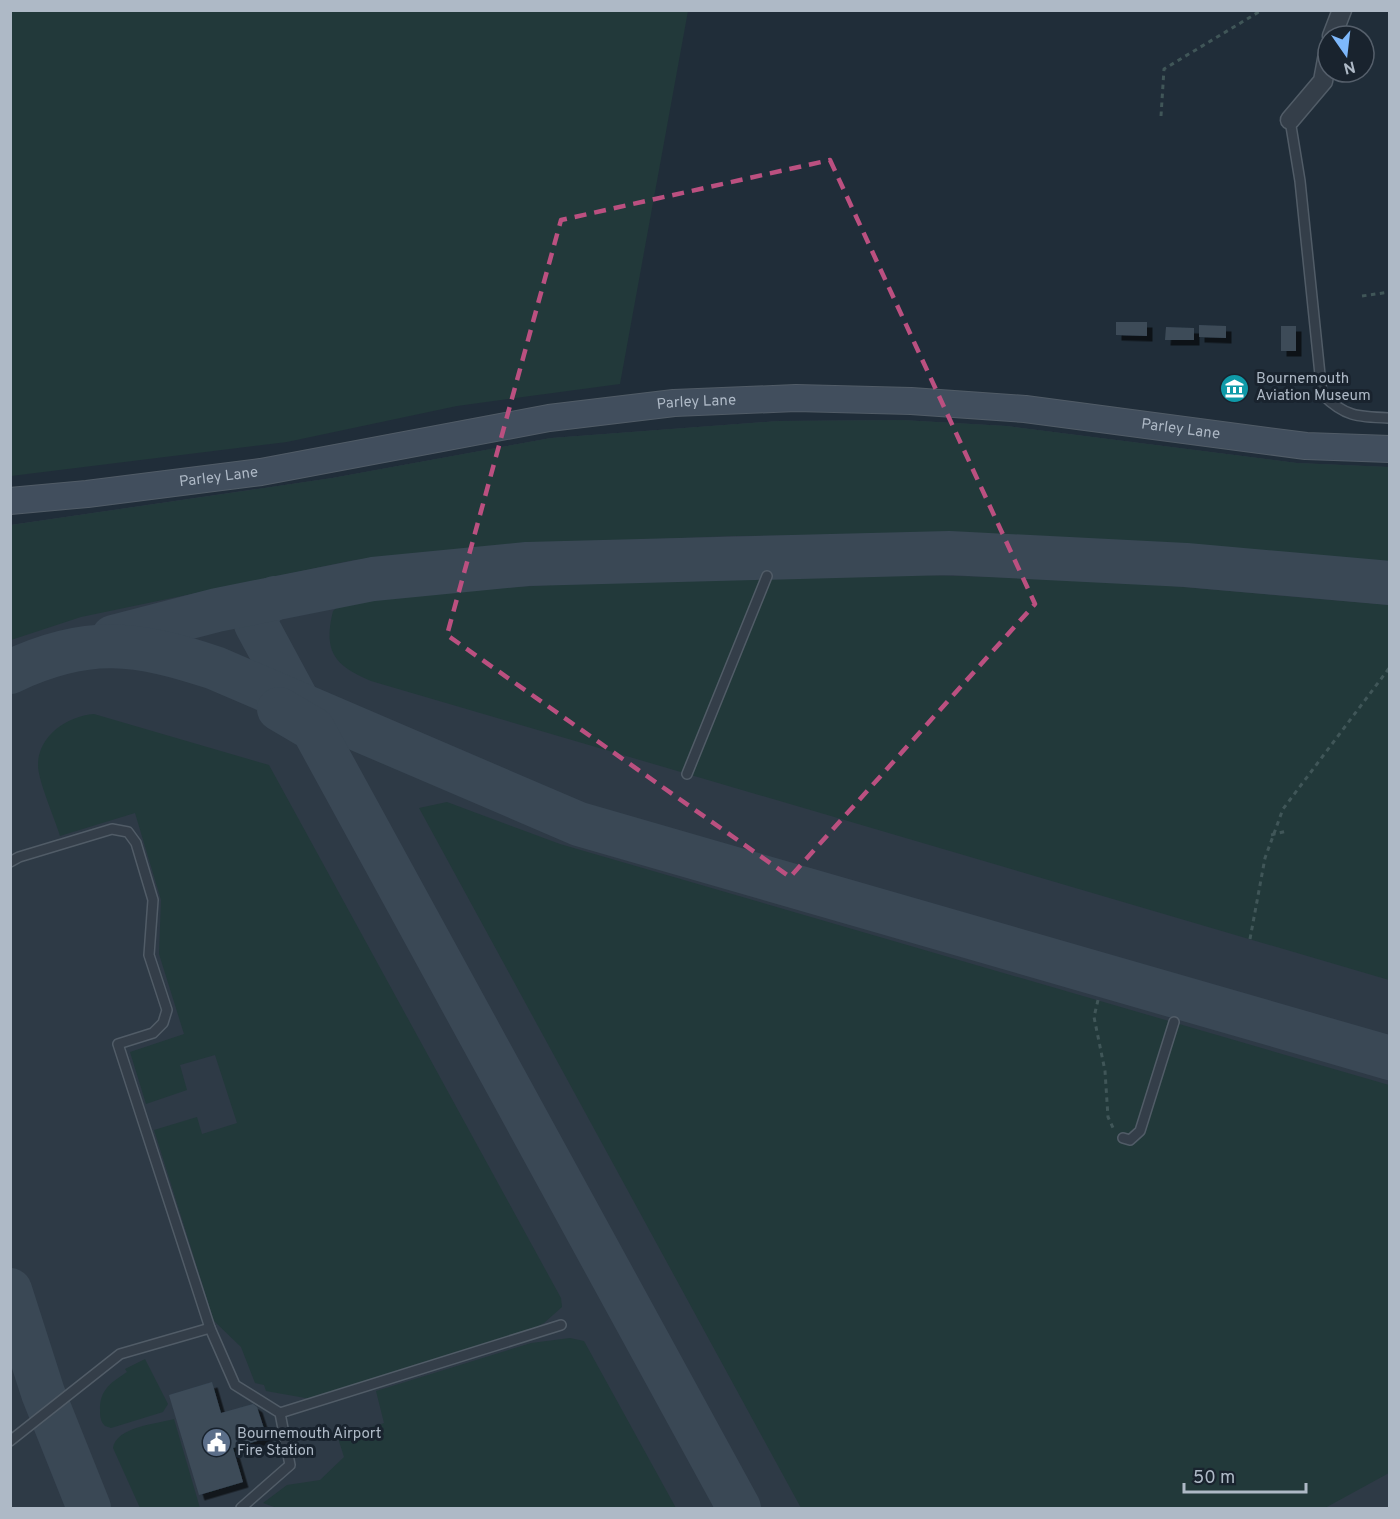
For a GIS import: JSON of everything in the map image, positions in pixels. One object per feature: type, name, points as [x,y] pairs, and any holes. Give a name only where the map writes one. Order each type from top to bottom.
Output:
[{"type":"main road","name":"Parley Lane","points":[[10,501],[87,494],[261,472],[549,418],[674,403],[796,398],[911,401],[1025,409],[1306,446],[1389,449]]},
{"type":"street","points":[[1290,120],[1320,84]]},
{"type":"lane","points":[[1290,120],[1300,181],[1322,394],[1336,408],[1354,417],[1389,418]]},
{"type":"lane","points":[[687,774],[767,576]]},
{"type":"lane","points":[[10,862],[19,857],[112,829],[128,832],[136,843],[153,900],[149,955],[167,1010],[164,1023],[153,1033],[118,1044],[210,1328],[235,1384],[280,1413],[290,1464],[241,1509]]},
{"type":"lane","points":[[1123,1138],[1130,1140],[1140,1131],[1174,1023]]},
{"type":"lane","points":[[280,1413],[561,1325]]},
{"type":"lane","points":[[10,1441],[120,1354],[210,1328]]},
{"type":"path","points":[[1161,116],[1164,69],[1262,10]]},
{"type":"path","points":[[1362,296],[1389,292]]},
{"type":"path","points":[[1250,939],[1271,835],[1283,809],[1389,667]]},
{"type":"path","points":[[1271,835],[1287,831]]},
{"type":"path","points":[[1098,1000],[1094,1017],[1105,1071],[1108,1117],[1114,1132],[1123,1138]]},
{"type":"highlighted area","points":[[830,160],[1035,604],[790,877],[447,635],[561,220]]},
{"type":"shaded area","points":[[902,420],[1007,426],[1297,463],[1389,467],[1389,1508],[11,1508],[10,525],[332,478],[551,438],[778,421]]},
{"type":"green space","points":[[10,11],[688,11],[620,384],[457,406],[287,442],[11,476]]},
{"type":"green space","points":[[902,420],[1007,426],[1297,463],[1389,467],[1389,563],[1170,544],[968,534],[731,536],[531,544],[354,560],[81,617],[11,640],[11,525],[332,478],[551,438],[778,421]]},
{"type":"green space","points":[[884,574],[1102,580],[1389,605],[1389,980],[371,681],[340,663],[331,647],[330,625],[333,611],[344,602],[546,585]]},
{"type":"green space","points":[[94,714],[269,765],[561,1298],[562,1307],[544,1323],[529,1331],[311,1399],[266,1391],[264,1385],[255,1383],[241,1347],[214,1321],[154,1130],[197,1117],[202,1134],[237,1123],[215,1055],[180,1065],[187,1090],[146,1104],[130,1052],[184,1034],[159,954],[161,900],[135,813],[60,836],[39,772],[39,755],[43,745],[56,729],[74,719]]},
{"type":"green space","points":[[447,802],[560,844],[1389,1085],[1389,1473],[1325,1508],[801,1508],[419,808]]},
{"type":"green space","points":[[570,1338],[584,1341],[676,1508],[277,1508],[263,1503],[287,1485],[320,1480],[344,1457],[338,1438],[384,1423],[376,1391],[531,1343]]},
{"type":"green space","points":[[145,1359],[168,1404],[163,1412],[111,1428],[105,1426],[100,1412],[102,1396],[112,1383],[127,1372],[125,1369]]},
{"type":"green space","points":[[174,1419],[200,1508],[140,1508],[113,1448],[121,1435],[129,1431]]},
{"type":"building","points":[[1116,322],[1147,322],[1147,336],[1116,335]]},
{"type":"building","points":[[1199,325],[1226,326],[1226,338],[1199,337]]},
{"type":"building","points":[[1281,326],[1296,326],[1296,351],[1281,351]]},
{"type":"building","points":[[1166,327],[1194,328],[1194,340],[1165,340]]},
{"type":"building","name":"Bournemouth Airport Fire Station","points":[[212,1382],[221,1413],[253,1404],[257,1407],[267,1438],[233,1448],[243,1482],[199,1495],[169,1395]]},
{"type":"taxiway","points":[[113,637],[217,610],[373,579],[527,564],[949,553],[1186,565],[1390,583]]},
{"type":"taxiway","points":[[275,598],[262,608],[256,624],[304,713]]},
{"type":"taxiway","points":[[10,672],[64,652],[112,646],[161,652],[187,659],[215,668],[579,824],[1390,1058]]},
{"type":"taxiway","points":[[279,709],[313,729],[739,1508]]},
{"type":"taxiway","points":[[10,1290],[43,1393],[89,1508]]},
{"type":"place","name":"Bournemouth Aviation Museum","points":[[1235,388]]},
{"type":"place","name":"Bournemouth Airport Fire Station","points":[[216,1443]]}]
